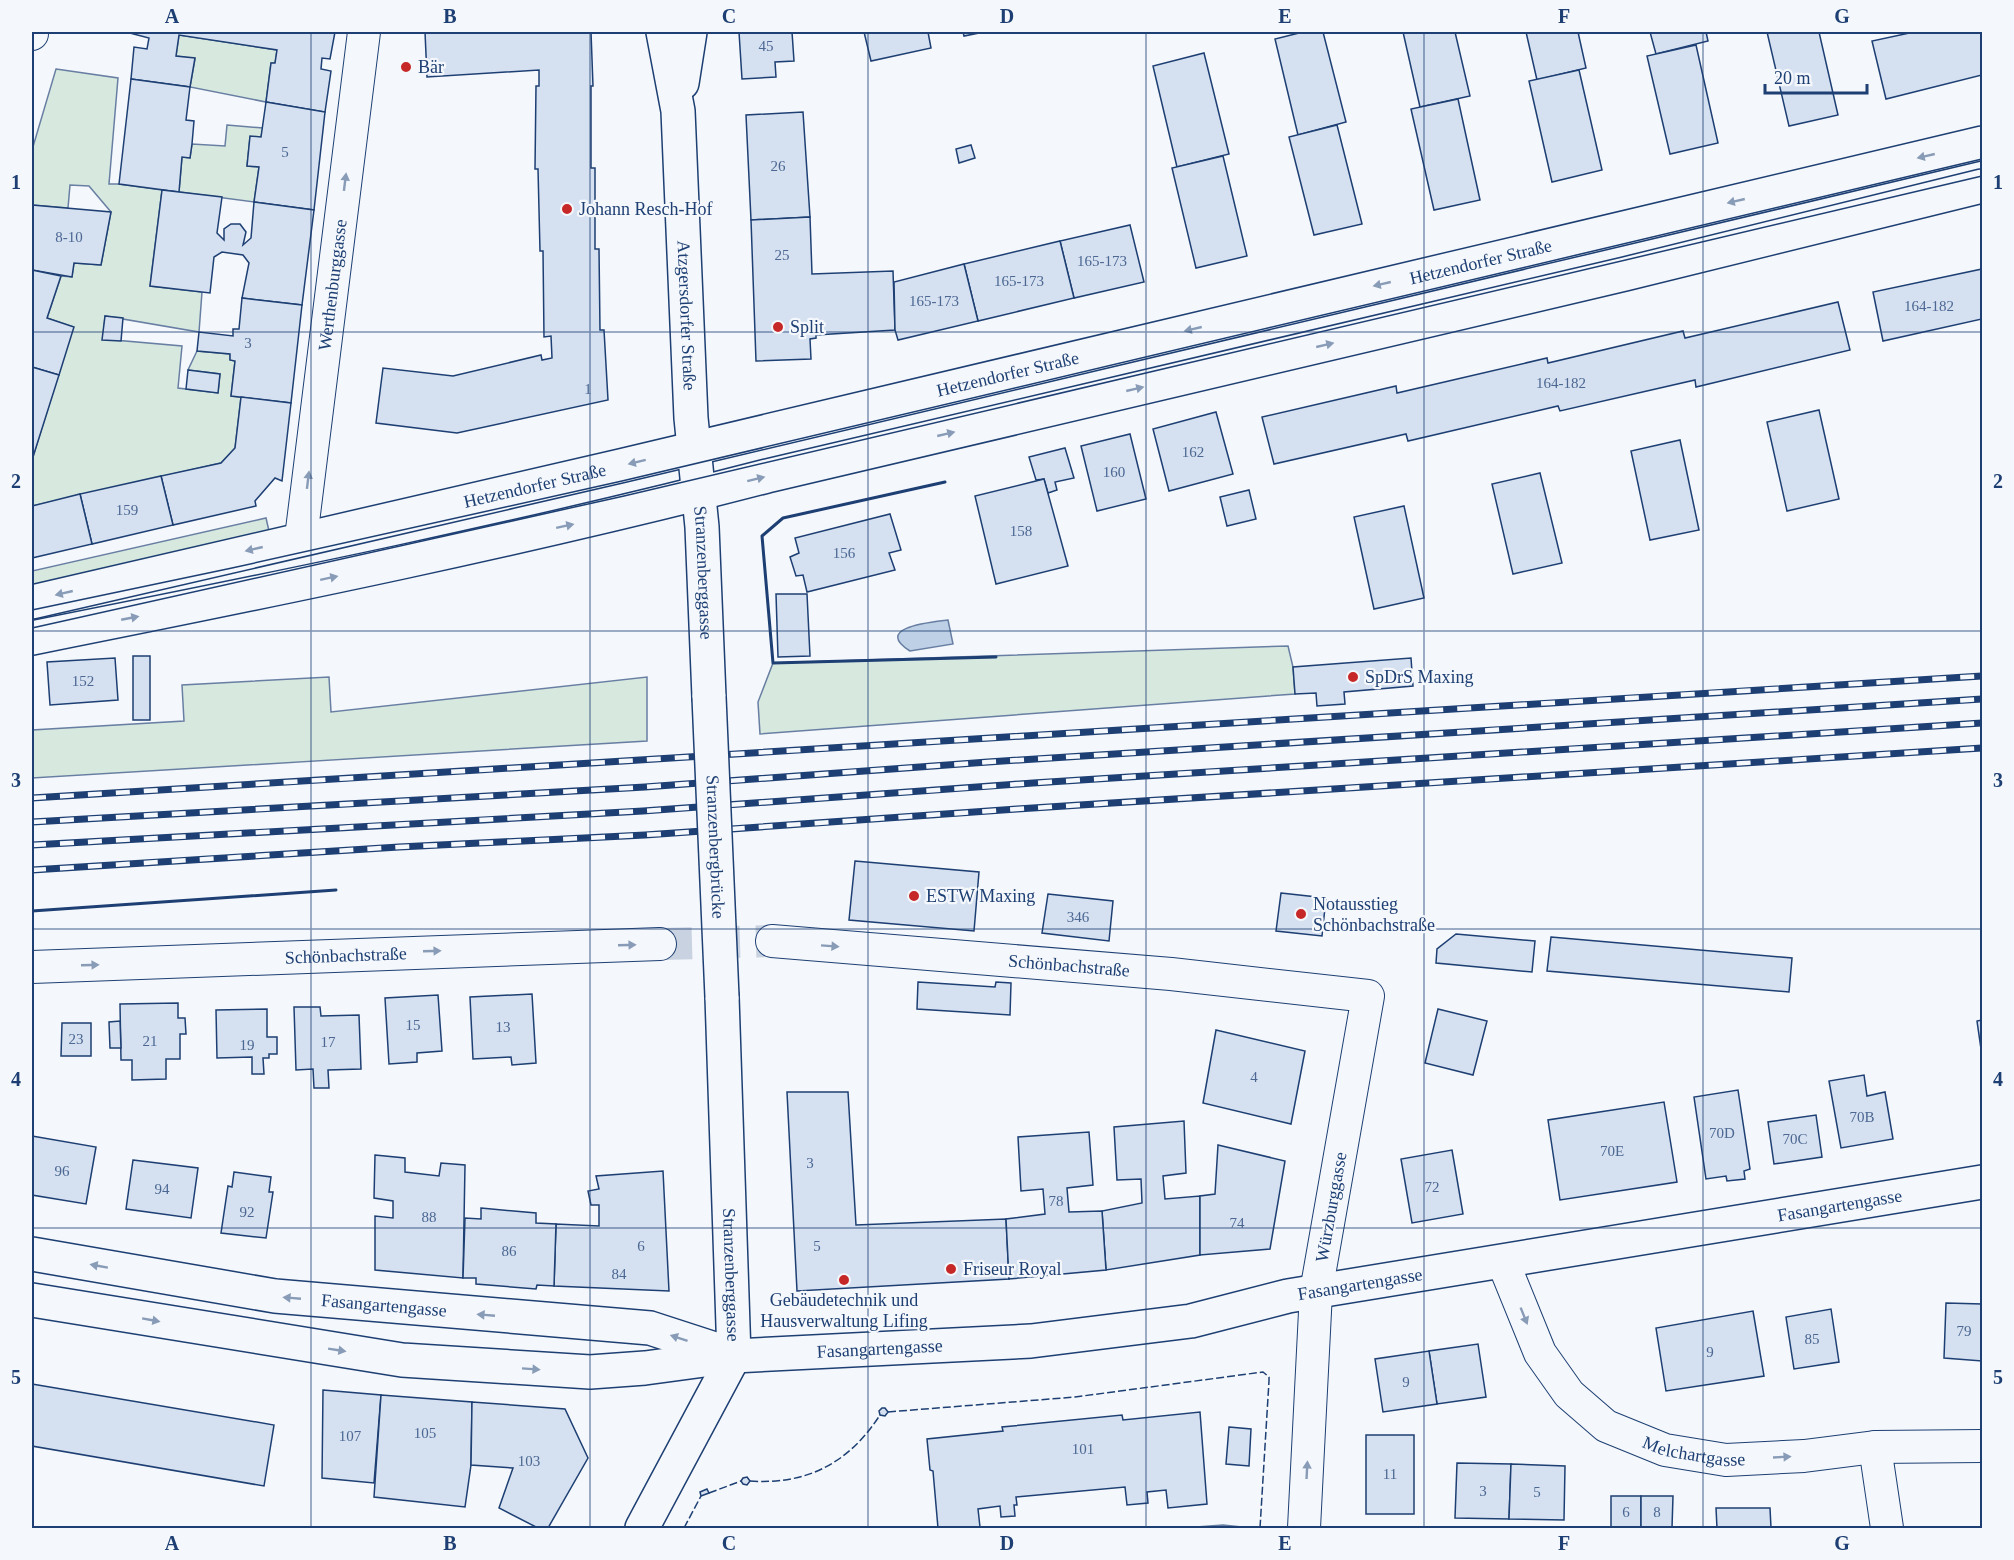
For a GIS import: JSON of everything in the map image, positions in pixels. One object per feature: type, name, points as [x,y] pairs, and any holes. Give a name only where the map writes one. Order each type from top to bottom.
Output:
[{"type":"main road","name":"Atzgersdorfer Straße","points":[[663,32],[678,111],[694,448]]},
{"type":"main road","name":"Atzgersdorfer Straße","points":[[678,111],[690,32]]},
{"type":"main road","name":"Hetzendorfer Straße","points":[[32,602],[1983,143]]},
{"type":"main road","points":[[32,638],[290,586],[626,513],[1983,186]]},
{"type":"main road","name":"Stranzenberggasse","points":[[694,448],[699,494],[709,697]]},
{"type":"main road","name":"Stranzenbergbrücke","points":[[709,697],[722,997]]},
{"type":"main road","name":"Stranzenberggasse","points":[[642,1528],[735,1356],[722,997]]},
{"type":"main road","name":"Fasangartengasse","points":[[32,1300],[402,1360],[590,1372],[645,1368],[735,1356],[1031,1341],[1191,1321],[1288,1296],[1983,1182]]},
{"type":"main road","name":"Fasangartengasse","points":[[32,1254],[275,1296],[650,1328],[735,1356]]},
{"type":"street","name":"Werthenburggasse","points":[[301,538],[364,32]]},
{"type":"street","name":"Schönbachstraße","points":[[772,941],[1171,974],[1368,996]]},
{"type":"street","name":"Schönbachstraße","points":[[32,967],[660,944]]},
{"type":"street","name":"Würzburggasse","points":[[1304,1528],[1316,1292],[1368,996]]},
{"type":"street","name":"Melchartgasse","points":[[1503,1262],[1540,1353],[1569,1394],[1606,1426],[1665,1450],[1726,1460],[1804,1456],[1875,1447],[1983,1446]]},
{"type":"street","points":[[1875,1447],[1887,1528]]},
{"type":"shaded area","points":[[179,35],[277,50],[275,63],[271,63],[266,102],[190,87],[195,59],[176,56]]},
{"type":"shaded area","points":[[56,69],[118,78],[109,184],[162,190],[150,286],[202,292],[199,332],[105,316],[103,339],[182,346],[178,388],[218,393],[220,374],[188,370],[197,351],[230,354],[230,360],[235,361],[231,396],[241,397],[235,448],[221,463],[32,506],[32,460],[73,327],[47,318],[61,276],[72,277],[74,263],[101,265],[111,212],[89,186],[70,185],[68,208],[32,205],[32,150]]},
{"type":"shaded area","points":[[227,125],[263,128],[261,137],[250,137],[247,166],[259,167],[254,202],[179,192],[182,157],[190,158],[192,144],[225,146]]},
{"type":"shaded area","points":[[266,518],[272,544],[32,598],[32,571]]},
{"type":"shaded area","points":[[1288,646],[1293,667],[1295,694],[760,734],[758,702],[773,663]]},
{"type":"shaded area","points":[[329,677],[331,712],[647,677],[647,741],[32,778],[32,730],[184,721],[182,685]]},
{"type":"shaded area","points":[[1223,1525],[1251,1528],[1183,1528]]},
{"type":"water","points":[[948,620],[953,644],[910,651],[900,643],[898,636],[901,631],[909,627]]},
{"type":"building","points":[[126,32],[335,32],[330,59],[322,58],[321,69],[331,71],[325,112],[266,102],[271,63],[275,63],[277,50],[179,35],[176,56],[195,58],[190,87],[131,79],[134,47],[147,49],[149,38]]},
{"type":"building","name":"Johann Resch-Hof","points":[[425,32],[591,32],[593,86],[591,86],[591,168],[595,168],[595,249],[599,249],[600,330],[604,330],[608,400],[457,433],[376,423],[383,368],[453,376],[541,355],[542,360],[552,358],[551,336],[544,337],[543,251],[540,251],[538,169],[535,169],[536,86],[539,86],[539,70],[427,77]]},
{"type":"building","points":[[739,32],[792,32],[794,61],[775,62],[776,77],[742,79]]},
{"type":"building","points":[[864,32],[928,32],[931,48],[871,61]]},
{"type":"building","points":[[963,32],[984,32],[964,36]]},
{"type":"building","points":[[1303,32],[1323,32],[1346,122],[1298,135],[1275,39]]},
{"type":"building","points":[[1403,32],[1455,32],[1470,96],[1420,107]]},
{"type":"building","points":[[1526,32],[1578,32],[1586,68],[1537,80]]},
{"type":"building","points":[[1650,32],[1706,32],[1708,41],[1656,54]]},
{"type":"building","points":[[1767,32],[1819,32],[1838,115],[1789,126]]},
{"type":"building","points":[[1914,32],[1982,32],[1982,75],[1886,99],[1872,41]]},
{"type":"building","points":[[1696,45],[1718,143],[1670,154],[1647,56]]},
{"type":"building","points":[[1204,53],[1229,154],[1177,167],[1153,66]]},
{"type":"building","points":[[1579,70],[1602,170],[1552,182],[1529,81]]},
{"type":"building","points":[[131,79],[190,87],[186,120],[194,121],[192,144],[190,158],[182,157],[179,192],[119,184]]},
{"type":"building","points":[[1458,99],[1480,200],[1434,210],[1411,109]]},
{"type":"building","points":[[266,102],[325,112],[314,210],[254,202],[259,167],[247,166],[250,136],[261,137]]},
{"type":"building","points":[[803,112],[810,217],[751,220],[746,115]]},
{"type":"building","points":[[1337,125],[1362,224],[1314,235],[1289,137]]},
{"type":"building","points":[[971,145],[975,158],[959,163],[956,149]]},
{"type":"building","points":[[1223,156],[1247,256],[1196,268],[1172,168]]},
{"type":"building","points":[[162,190],[222,197],[217,233],[224,240],[224,229],[231,224],[240,224],[246,232],[243,245],[251,238],[254,202],[314,210],[302,305],[242,298],[249,263],[243,255],[222,252],[214,257],[210,293],[150,286]]},
{"type":"building","points":[[32,205],[111,212],[101,265],[74,263],[72,277],[32,270]]},
{"type":"building","points":[[810,217],[812,274],[893,271],[895,330],[816,335],[816,338],[810,339],[811,359],[756,361],[751,220]]},
{"type":"building","points":[[1130,225],[1144,282],[1074,298],[1060,241]]},
{"type":"building","points":[[1060,241],[1074,298],[978,321],[964,264]]},
{"type":"building","points":[[964,264],[978,321],[898,340],[895,330],[894,282]]},
{"type":"building","points":[[1982,269],[1982,319],[1883,341],[1873,292]]},
{"type":"building","points":[[32,270],[61,276],[47,318],[74,327],[59,375],[32,367]]},
{"type":"building","points":[[242,298],[302,305],[291,403],[231,396],[235,361],[230,360],[230,354],[197,351],[199,332],[233,336],[233,329],[239,329]]},
{"type":"building","points":[[1838,302],[1850,350],[1696,387],[1695,380],[1560,411],[1558,406],[1408,441],[1406,434],[1274,464],[1262,417],[1396,386],[1397,393],[1547,358],[1548,363],[1683,331],[1685,338]]},
{"type":"building","points":[[105,316],[123,318],[121,341],[102,340]]},
{"type":"building","points":[[32,367],[59,375],[32,460]]},
{"type":"building","points":[[188,370],[220,374],[218,393],[186,389]]},
{"type":"building","points":[[241,397],[291,403],[282,481],[275,478],[255,501],[256,506],[173,525],[161,476],[221,463],[235,448]]},
{"type":"building","points":[[1819,410],[1839,499],[1787,511],[1767,422]]},
{"type":"building","points":[[1216,412],[1233,474],[1169,491],[1153,429]]},
{"type":"building","points":[[1130,434],[1146,499],[1097,511],[1081,446]]},
{"type":"building","points":[[1680,440],[1699,530],[1650,540],[1631,451]]},
{"type":"building","points":[[1065,448],[1074,478],[1055,482],[1057,490],[1048,493],[1044,479],[1036,480],[1029,457]]},
{"type":"building","points":[[1540,473],[1562,563],[1513,574],[1492,484]]},
{"type":"building","points":[[161,476],[173,525],[92,544],[80,494]]},
{"type":"building","points":[[1044,479],[1068,566],[996,584],[975,496]]},
{"type":"building","points":[[1249,490],[1256,519],[1227,526],[1220,497]]},
{"type":"building","points":[[80,494],[92,544],[32,558],[32,506]]},
{"type":"building","points":[[1404,506],[1424,598],[1374,609],[1354,517]]},
{"type":"building","points":[[890,514],[901,550],[889,553],[895,570],[807,592],[803,575],[796,576],[790,557],[799,553],[795,538]]},
{"type":"building","points":[[776,594],[807,594],[810,656],[778,657]]},
{"type":"building","points":[[133,656],[150,656],[150,720],[133,720]]},
{"type":"building","points":[[115,658],[118,700],[50,705],[47,662]]},
{"type":"building","name":"SpDrS Maxing","points":[[1411,658],[1413,686],[1344,692],[1345,704],[1317,706],[1316,693],[1295,694],[1293,667]]},
{"type":"building","name":"ESTW Maxing","points":[[855,861],[979,872],[974,931],[849,920]]},
{"type":"building","name":"Notausstieg Schönbachstraße","points":[[1281,893],[1326,898],[1322,936],[1276,931]]},
{"type":"building","points":[[1048,894],[1113,901],[1109,941],[1042,933]]},
{"type":"building","points":[[1456,934],[1535,941],[1532,972],[1436,963],[1437,949]]},
{"type":"building","points":[[1551,937],[1792,958],[1789,992],[1547,971]]},
{"type":"building","points":[[918,982],[995,987],[996,982],[1011,983],[1010,1015],[917,1009]]},
{"type":"building","points":[[532,994],[536,1063],[512,1065],[511,1057],[473,1059],[470,997]]},
{"type":"building","points":[[438,995],[442,1051],[417,1053],[417,1062],[389,1064],[385,998]]},
{"type":"building","points":[[178,1003],[178,1018],[185,1018],[186,1034],[180,1034],[180,1059],[166,1059],[166,1079],[132,1080],[132,1060],[121,1060],[120,1004]]},
{"type":"building","points":[[294,1007],[320,1007],[321,1016],[359,1015],[361,1069],[328,1070],[329,1088],[314,1088],[313,1069],[296,1070]]},
{"type":"building","points":[[267,1009],[267,1037],[277,1037],[277,1054],[269,1054],[269,1058],[263,1058],[264,1074],[252,1074],[252,1057],[217,1058],[216,1010]]},
{"type":"building","points":[[1438,1009],[1487,1021],[1473,1075],[1425,1063]]},
{"type":"building","points":[[1982,1020],[1982,1056],[1977,1021]]},
{"type":"building","points":[[120,1021],[121,1048],[110,1048],[109,1022]]},
{"type":"building","points":[[62,1023],[91,1023],[91,1056],[61,1056]]},
{"type":"building","points":[[1216,1030],[1305,1051],[1291,1124],[1203,1103]]},
{"type":"building","points":[[1864,1075],[1867,1096],[1885,1092],[1893,1139],[1841,1148],[1829,1081]]},
{"type":"building","points":[[1738,1090],[1750,1169],[1744,1171],[1745,1179],[1727,1181],[1726,1176],[1706,1179],[1694,1097]]},
{"type":"building","points":[[787,1092],[848,1092],[856,1225],[1006,1219],[1009,1279],[797,1291]]},
{"type":"building","points":[[1664,1102],[1677,1182],[1560,1200],[1548,1120]]},
{"type":"building","points":[[1816,1115],[1822,1157],[1774,1164],[1768,1122]]},
{"type":"building","points":[[1184,1121],[1186,1173],[1163,1176],[1165,1199],[1200,1196],[1200,1255],[1106,1270],[1102,1211],[1142,1203],[1141,1179],[1117,1180],[1114,1127]]},
{"type":"building","points":[[1089,1132],[1093,1185],[1067,1188],[1069,1212],[1102,1211],[1106,1270],[1009,1279],[1006,1219],[1045,1214],[1043,1189],[1021,1191],[1018,1137]]},
{"type":"building","points":[[32,1136],[96,1147],[86,1204],[32,1195]]},
{"type":"building","points":[[1218,1145],[1285,1161],[1270,1249],[1200,1255],[1200,1196],[1215,1194]]},
{"type":"building","points":[[1452,1150],[1463,1214],[1412,1223],[1401,1159]]},
{"type":"building","points":[[375,1155],[405,1158],[405,1172],[439,1176],[441,1163],[465,1165],[463,1278],[375,1270],[375,1216],[393,1218],[393,1201],[374,1198]]},
{"type":"building","points":[[133,1160],[198,1168],[191,1218],[126,1209]]},
{"type":"building","points":[[663,1171],[669,1291],[554,1286],[556,1224],[599,1226],[599,1205],[591,1205],[588,1191],[599,1189],[596,1176]]},
{"type":"building","points":[[234,1172],[271,1177],[269,1192],[273,1192],[266,1238],[221,1233],[228,1186],[232,1187]]},
{"type":"building","points":[[481,1208],[536,1213],[536,1223],[556,1224],[554,1286],[537,1285],[536,1289],[476,1284],[476,1278],[463,1278],[465,1218],[481,1219]]},
{"type":"building","points":[[1946,1303],[1982,1304],[1982,1361],[1944,1358]]},
{"type":"building","points":[[1831,1309],[1839,1362],[1794,1369],[1786,1317]]},
{"type":"building","points":[[1753,1311],[1764,1376],[1666,1391],[1656,1328]]},
{"type":"building","points":[[1478,1344],[1486,1397],[1437,1404],[1429,1351]]},
{"type":"building","points":[[1429,1351],[1437,1404],[1383,1412],[1375,1359]]},
{"type":"building","points":[[32,1384],[274,1425],[264,1486],[32,1446]]},
{"type":"building","points":[[323,1390],[381,1395],[374,1483],[322,1478]]},
{"type":"building","points":[[381,1395],[472,1402],[471,1465],[465,1507],[374,1497]]},
{"type":"building","points":[[472,1402],[565,1409],[588,1458],[548,1528],[538,1528],[499,1508],[513,1468],[471,1465]]},
{"type":"building","points":[[882,1408],[888,1412],[885,1416],[880,1415],[879,1411]]},
{"type":"building","points":[[1200,1412],[1207,1504],[1168,1508],[1166,1490],[1147,1492],[1148,1503],[1127,1505],[1125,1487],[1016,1497],[1015,1516],[1001,1517],[1000,1506],[978,1509],[980,1527],[938,1528],[933,1471],[930,1470],[927,1439],[1003,1431],[1002,1427],[1122,1415],[1123,1420]]},
{"type":"building","points":[[1229,1427],[1251,1429],[1249,1466],[1226,1464]]},
{"type":"building","points":[[1366,1435],[1414,1435],[1414,1514],[1366,1514]]},
{"type":"building","points":[[1457,1463],[1511,1464],[1509,1519],[1455,1518]]},
{"type":"building","points":[[1511,1464],[1565,1466],[1564,1520],[1509,1519]]},
{"type":"building","points":[[747,1477],[750,1481],[747,1485],[743,1484],[741,1481]]},
{"type":"building","points":[[707,1489],[709,1493],[701,1496],[700,1492]]},
{"type":"building","points":[[1611,1496],[1641,1496],[1641,1528],[1611,1528]]},
{"type":"building","points":[[1641,1496],[1673,1496],[1672,1528],[1641,1528]]},
{"type":"building","points":[[1716,1508],[1770,1508],[1771,1528],[1717,1528]]},
{"type":"tunnel","points":[[660,944],[772,941]]},
{"type":"tram line","points":[[32,610],[622,481],[1982,159]]},
{"type":"tram line","points":[[32,628],[624,496],[1982,176]]},
{"type":"railway","points":[[32,798],[1982,676]]},
{"type":"railway","points":[[32,822],[645,787],[988,762],[1982,699]]},
{"type":"railway","points":[[32,845],[643,811],[1033,783],[1982,723]]},
{"type":"railway","points":[[32,870],[399,847],[645,835],[1982,748]]},
{"type":"fence","points":[[888,1412],[1075,1397],[1263,1372],[1269,1377],[1269,1381],[1260,1528]]},
{"type":"fence","points":[[750,1481],[790,1479],[825,1468],[855,1446],[880,1415]]},
{"type":"fence","points":[[709,1493],[741,1481]]},
{"type":"fence","points":[[684,1528],[701,1496]]},
{"type":"wall","points":[[945,482],[783,518],[762,536],[773,663],[996,657]]},
{"type":"wall","points":[[32,911],[336,890]]},
{"type":"place","name":"Bär","points":[[406,67]]},
{"type":"place","name":"Johann Resch-Hof","points":[[567,209]]},
{"type":"place","name":"Split","points":[[778,327]]},
{"type":"place","name":"SpDrS Maxing","points":[[1353,677]]},
{"type":"place","name":"ESTW Maxing","points":[[914,896]]},
{"type":"place","name":"Notausstieg Schönbachstraße","points":[[1301,914]]},
{"type":"place","name":"Friseur Royal","points":[[951,1269]]},
{"type":"place","name":"Gebäudetechnik und Hausverwaltung Lifing","points":[[844,1280]]}]
